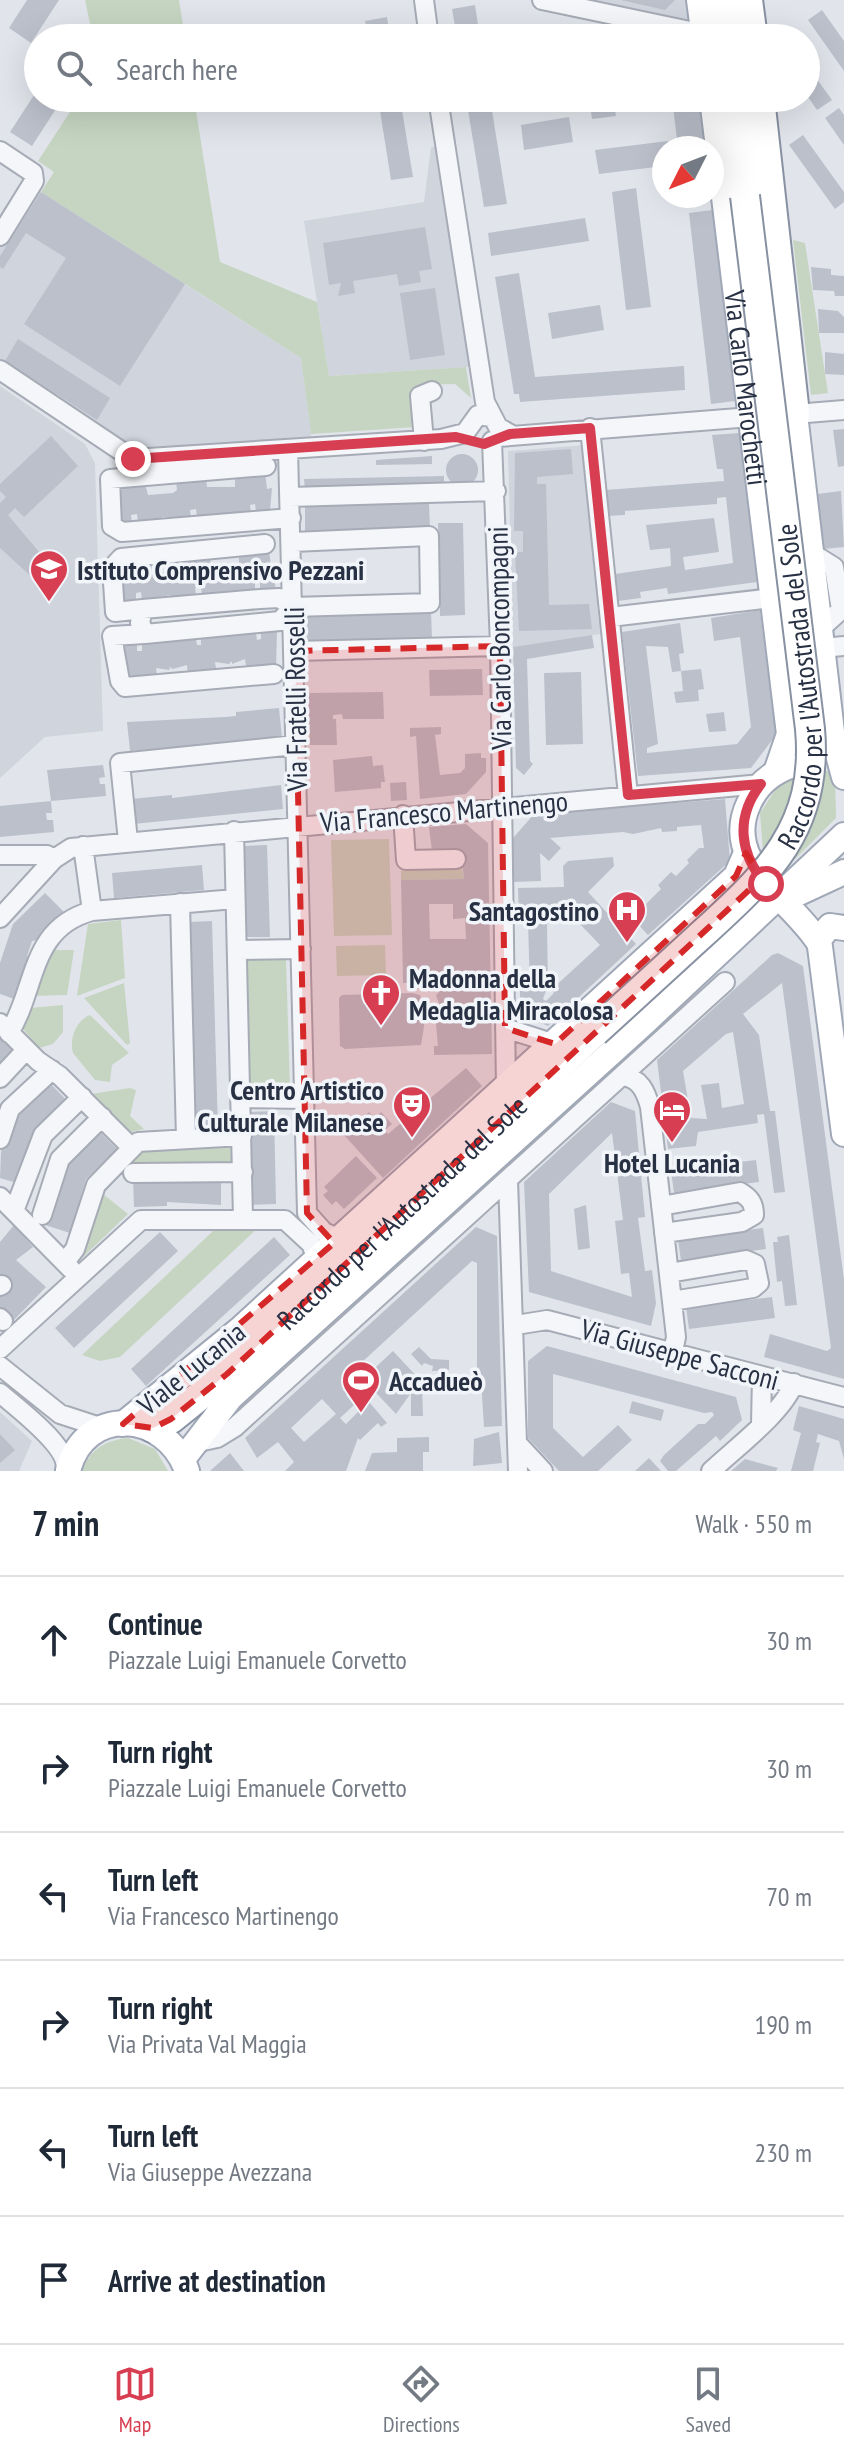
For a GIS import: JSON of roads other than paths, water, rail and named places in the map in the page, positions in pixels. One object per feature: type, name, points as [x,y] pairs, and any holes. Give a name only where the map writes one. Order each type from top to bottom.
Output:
[{"type":"highway","points":[[715,24],[721,0]]},
{"type":"highway","points":[[748,0],[751,24]]},
{"type":"highway","name":"Raccordo per l'Autostrada del Sole","points":[[153,1428],[171,1419],[227,1374],[767,873],[797,825],[809,785],[810,729],[736,112]]},
{"type":"highway","name":"Via Carlo Marochetti","points":[[762,112],[795,414]]},
{"type":"main road","points":[[699,0],[707,24]]},
{"type":"main road","name":"Via Carlo Marochetti","points":[[714,112],[789,734],[768,778],[749,801],[743,823],[746,853]]},
{"type":"main road","name":"Via Carlo Marochetti","points":[[795,414],[810,552],[829,641],[832,732],[843,773]]},
{"type":"main road","points":[[768,778],[805,763],[825,764],[843,773]]},
{"type":"main road","name":"Viale Lucania","points":[[188,1458],[231,1397],[680,989],[844,835]]},
{"type":"main road","points":[[746,853],[755,871],[806,922],[819,943]]},
{"type":"main road","name":"Viale Lucania","points":[[67,1470],[84,1441],[113,1426],[239,1330],[555,1044],[742,869],[746,853]]},
{"type":"main road","points":[[778,895],[799,893],[844,872]]},
{"type":"main road","points":[[844,928],[827,927],[820,933],[819,943],[844,1134]]},
{"type":"main road","points":[[113,1426],[153,1428],[188,1458]]},
{"type":"street","points":[[424,0],[427,24]]},
{"type":"street","points":[[542,0],[652,24]]},
{"type":"street","name":"Via Carlo Boncompagni","points":[[440,112],[485,402],[497,431],[506,1088]]},
{"type":"street","points":[[0,151],[34,176],[32,187],[0,236]]},
{"type":"street","points":[[0,370],[133,459],[424,441],[465,435],[480,443],[497,431],[751,417]]},
{"type":"street","points":[[424,441],[420,396],[432,391]]},
{"type":"street","points":[[795,414],[844,410]]},
{"type":"street","points":[[465,435],[475,417],[497,431]]},
{"type":"street","points":[[590,428],[628,795]]},
{"type":"street","name":"Via Fratelli Rosselli","points":[[288,450],[293,542],[305,1099],[300,1219]]},
{"type":"street","points":[[266,466],[110,479],[112,526],[122,532],[291,518]]},
{"type":"street","points":[[290,497],[496,491]]},
{"type":"street","points":[[265,544],[121,558],[112,568],[115,612],[279,598],[293,607],[430,603],[429,536],[293,542]]},
{"type":"street","points":[[610,617],[772,598]]},
{"type":"street","points":[[274,674],[125,687],[120,681],[112,636],[248,621],[280,621],[293,607]]},
{"type":"street","points":[[143,609],[140,623],[145,634]]},
{"type":"street","points":[[295,651],[500,646]]},
{"type":"street","points":[[128,841],[120,763],[295,745]]},
{"type":"street","name":"Via Francesco Martinengo","points":[[0,855],[58,854],[83,846],[128,841],[628,795],[768,778]]},
{"type":"street","points":[[403,815],[406,860],[456,859]]},
{"type":"street","points":[[234,831],[243,1218]]},
{"type":"street","points":[[83,846],[92,911]]},
{"type":"street","points":[[0,918],[58,854]]},
{"type":"street","points":[[717,894],[748,925]]},
{"type":"street","points":[[131,1147],[82,1097],[5,1028],[39,953],[74,916],[92,911],[235,899]]},
{"type":"street","points":[[180,903],[186,1138]]},
{"type":"street","points":[[238,950],[301,949]]},
{"type":"street","points":[[188,1458],[235,1427],[725,982]]},
{"type":"street","points":[[680,989],[680,1022]]},
{"type":"street","points":[[505,1028],[555,1044]]},
{"type":"street","points":[[0,1078],[26,1050]]},
{"type":"street","points":[[0,1139],[10,1109],[52,1070]]},
{"type":"street","points":[[623,1076],[632,1077],[646,1094],[676,1337],[673,1352]]},
{"type":"street","points":[[14,1211],[43,1135],[82,1097]]},
{"type":"street","points":[[241,1098],[305,1099]]},
{"type":"street","points":[[538,1115],[586,1110]]},
{"type":"street","points":[[42,1215],[60,1159],[102,1117]]},
{"type":"street","points":[[71,1269],[96,1185],[131,1147],[147,1139],[242,1136]]},
{"type":"street","points":[[133,1173],[243,1172]]},
{"type":"street","points":[[508,1180],[516,1325],[518,1471]]},
{"type":"street","points":[[661,1206],[740,1192],[750,1198],[754,1206],[754,1215],[742,1222],[664,1233]]},
{"type":"street","points":[[0,1197],[71,1269]]},
{"type":"street","points":[[0,1349],[71,1269],[141,1220],[300,1219],[339,1239]]},
{"type":"street","points":[[300,1219],[317,1259]]},
{"type":"street","points":[[669,1273],[746,1260],[755,1264],[760,1273],[759,1283],[753,1288],[672,1301]]},
{"type":"street","name":"Via Giuseppe Sacconi","points":[[516,1325],[547,1320],[844,1397]]},
{"type":"street","points":[[0,1366],[60,1414],[113,1426]]},
{"type":"street","points":[[761,1424],[762,1376]]},
{"type":"street","points":[[711,1471],[761,1424],[794,1383]]},
{"type":"street","points":[[0,1393],[56,1445],[67,1470]]},
{"type":"street","points":[[517,1443],[543,1471]]},
{"type":"place","name":"Istituto Comprensivo Pezzani","points":[[49,603]]},
{"type":"place","name":"Santagostino","points":[[627,944]]},
{"type":"place","name":"Madonna della Medaglia Miracolosa","points":[[381,1027]]},
{"type":"place","name":"Centro Artistico Culturale Milanese","points":[[412,1139]]},
{"type":"place","name":"Hotel Lucania","points":[[672,1144]]},
{"type":"place","name":"Accadueò","points":[[361,1414]]}]
